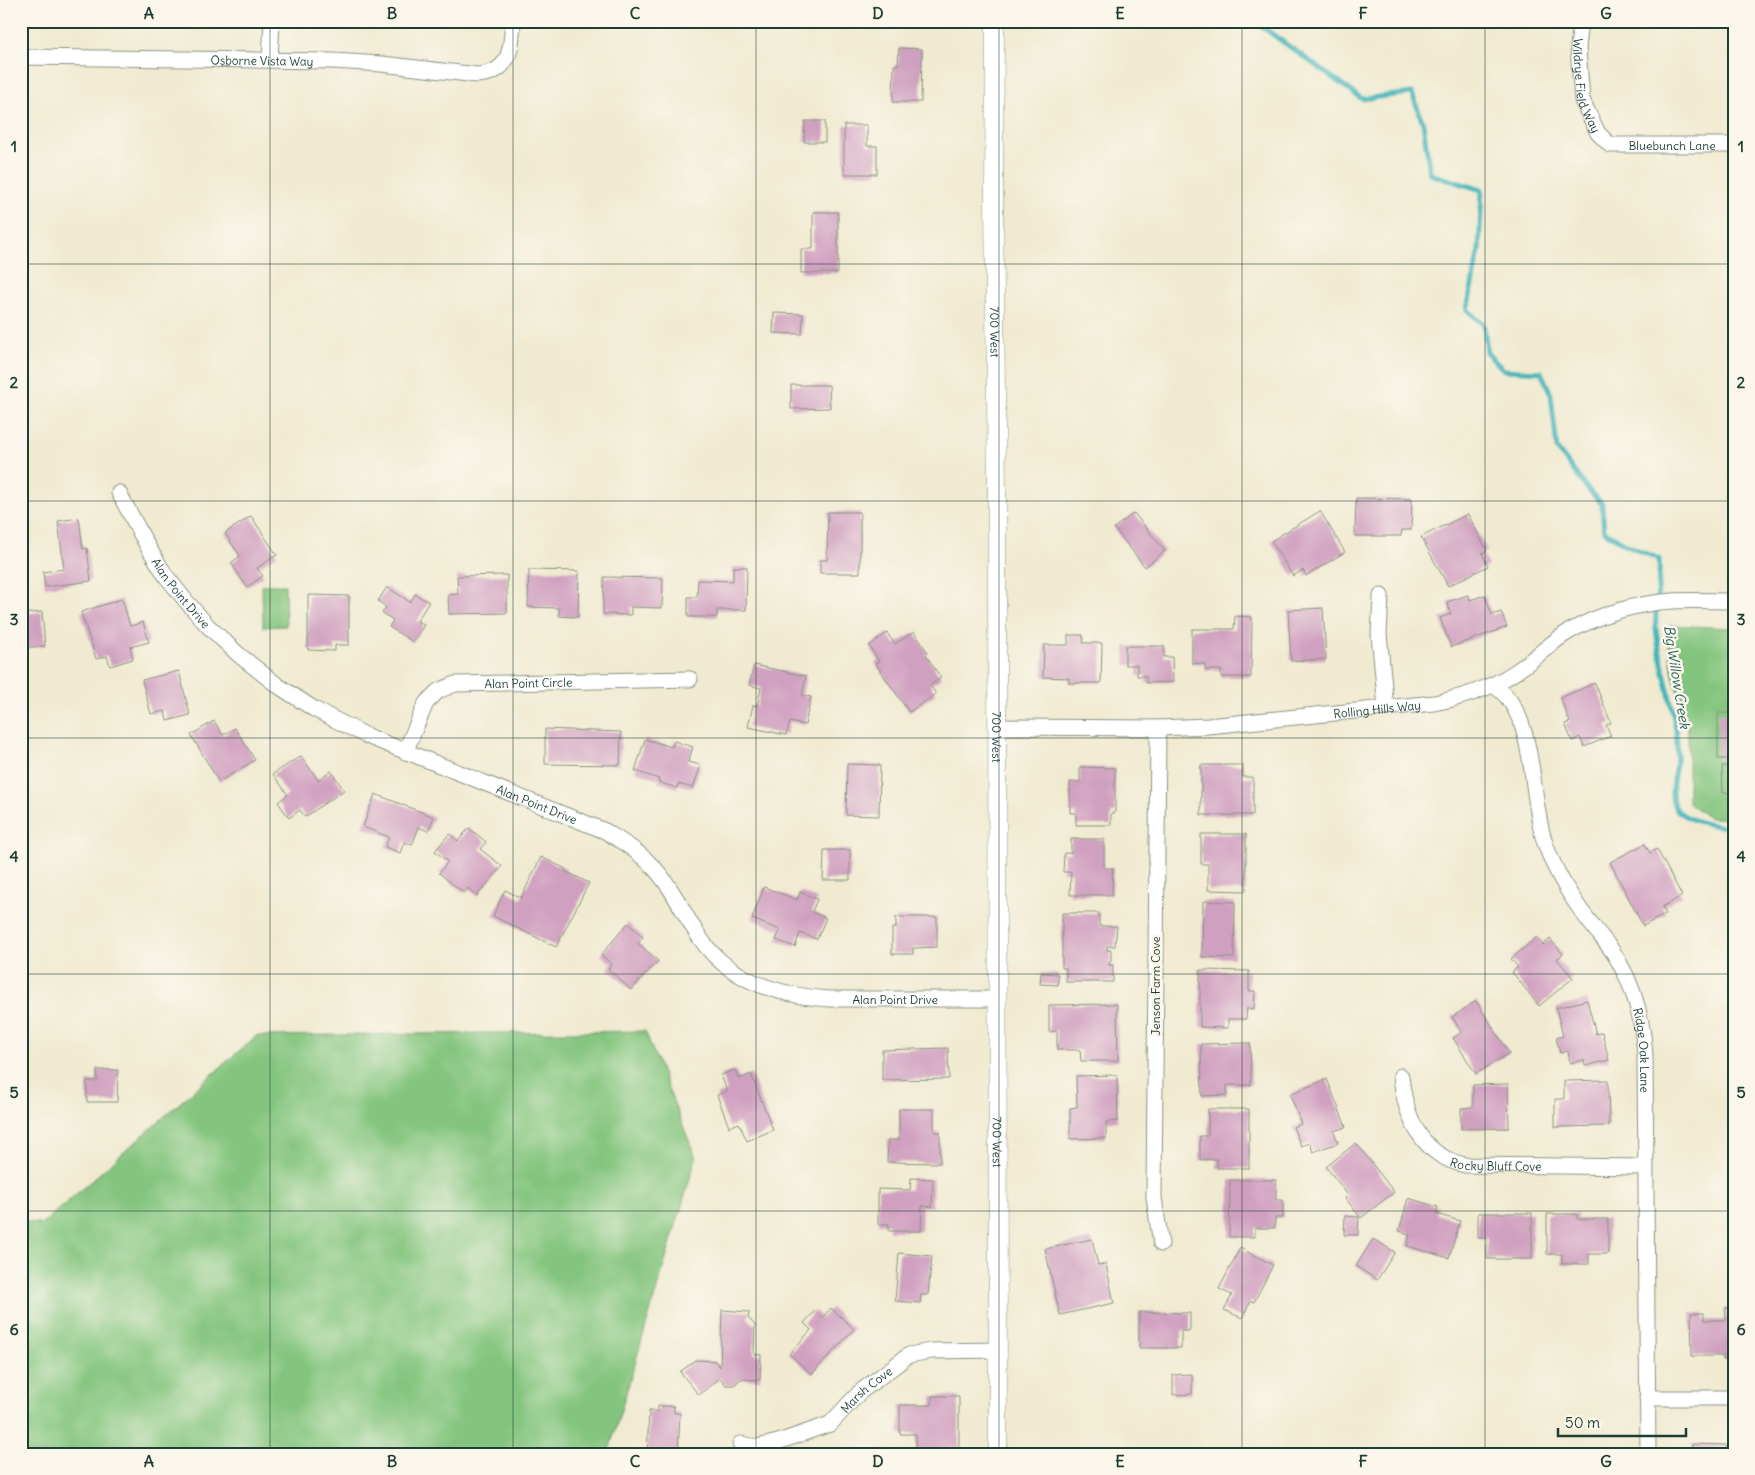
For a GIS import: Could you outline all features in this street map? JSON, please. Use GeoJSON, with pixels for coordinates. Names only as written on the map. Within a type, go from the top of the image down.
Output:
{"type":"FeatureCollection","features":[{"type":"Feature","properties":{"kind":"street"},"geometry":{"type":"LineString","coordinates":[[270,59],[272,21]]}},
{"type":"Feature","properties":{"kind":"street","name":"Osborne Vista Way"},"geometry":{"type":"LineString","coordinates":[[21,57],[333,61],[382,64],[476,75],[493,72],[500,68],[511,49],[513,21]]}},
{"type":"Feature","properties":{"kind":"street","name":"700 West"},"geometry":{"type":"LineString","coordinates":[[995,21],[998,1454]]}},
{"type":"Feature","properties":{"kind":"street","name":"Wildrye Field Way"},"geometry":{"type":"LineString","coordinates":[[1581,21],[1578,48],[1582,100],[1598,133],[1610,145]]}},
{"type":"Feature","properties":{"kind":"street","name":"Bluebunch Lane"},"geometry":{"type":"LineString","coordinates":[[1610,145],[1734,145]]}},
{"type":"Feature","properties":{"kind":"street","name":"Alan Point Drive"},"geometry":{"type":"LineString","coordinates":[[119,493],[166,576],[208,626],[264,676],[314,709],[346,726],[405,752],[605,830],[652,865],[670,888],[700,940],[722,962],[748,980],[776,992],[803,998],[997,999]]}},
{"type":"Feature","properties":{"kind":"street"},"geometry":{"type":"LineString","coordinates":[[1381,596],[1379,634],[1386,708]]}},
{"type":"Feature","properties":{"kind":"street","name":"Rolling Hills Way"},"geometry":{"type":"LineString","coordinates":[[997,727],[1158,728],[1259,721],[1451,700],[1493,685],[1524,666],[1561,636],[1617,612],[1672,601],[1734,602]]}},
{"type":"Feature","properties":{"kind":"street","name":"Alan Point Circle"},"geometry":{"type":"LineString","coordinates":[[405,752],[426,703],[438,691],[455,684],[690,680]]}},
{"type":"Feature","properties":{"kind":"street","name":"Ridge Oak Lane"},"geometry":{"type":"LineString","coordinates":[[1493,685],[1503,691],[1507,697],[1519,718],[1525,735],[1539,825],[1553,862],[1576,903],[1619,962],[1634,994],[1644,1035],[1648,1454]]}},
{"type":"Feature","properties":{"kind":"street","name":"Jenson Farm Cove"},"geometry":{"type":"LineString","coordinates":[[1158,728],[1154,1198],[1161,1244]]}},
{"type":"Feature","properties":{"kind":"street","name":"Rocky Bluff Cove"},"geometry":{"type":"LineString","coordinates":[[1401,1076],[1407,1107],[1422,1138],[1430,1148],[1448,1160],[1465,1164],[1646,1167]]}},
{"type":"Feature","properties":{"kind":"street","name":"Marsh Cove"},"geometry":{"type":"LineString","coordinates":[[740,1444],[757,1446],[778,1442],[830,1424],[860,1392],[909,1355],[931,1352],[998,1350]]}},
{"type":"Feature","properties":{"kind":"street"},"geometry":{"type":"LineString","coordinates":[[1647,1398],[1734,1398]]}},
{"type":"Feature","properties":{"kind":"green space"},"geometry":{"type":"Polygon","coordinates":[[[262,585],[285,585],[286,626],[263,627],[262,585]]]}},
{"type":"Feature","properties":{"kind":"green space"},"geometry":{"type":"Polygon","coordinates":[[[1670,625],[1734,628],[1734,819],[1710,818],[1688,803],[1688,728],[1673,675],[1669,649],[1670,625]]]}},
{"type":"Feature","properties":{"kind":"green space"},"geometry":{"type":"Polygon","coordinates":[[[645,1031],[696,1158],[608,1454],[21,1454],[21,1221],[42,1224],[256,1036],[645,1031]]]}},
{"type":"Feature","properties":{"kind":"building"},"geometry":{"type":"Polygon","coordinates":[[[899,48],[922,49],[921,102],[893,102],[894,65],[898,65],[899,48]]]}},
{"type":"Feature","properties":{"kind":"building"},"geometry":{"type":"Polygon","coordinates":[[[805,121],[825,121],[825,142],[804,142],[805,121]]]}},
{"type":"Feature","properties":{"kind":"building"},"geometry":{"type":"Polygon","coordinates":[[[844,125],[867,125],[867,146],[877,146],[877,174],[844,174],[844,125]]]}},
{"type":"Feature","properties":{"kind":"building"},"geometry":{"type":"Polygon","coordinates":[[[813,212],[838,212],[838,273],[801,273],[801,249],[813,249],[813,212]]]}},
{"type":"Feature","properties":{"kind":"building"},"geometry":{"type":"Polygon","coordinates":[[[774,313],[803,314],[802,334],[773,333],[774,313]]]}},
{"type":"Feature","properties":{"kind":"building"},"geometry":{"type":"Polygon","coordinates":[[[791,385],[829,385],[830,408],[791,409],[791,385]]]}},
{"type":"Feature","properties":{"kind":"building"},"geometry":{"type":"Polygon","coordinates":[[[1356,498],[1412,499],[1411,530],[1402,530],[1401,536],[1355,536],[1356,498]]]}},
{"type":"Feature","properties":{"kind":"building"},"geometry":{"type":"Polygon","coordinates":[[[1320,511],[1345,552],[1306,576],[1303,570],[1293,576],[1271,541],[1320,511]]]}},
{"type":"Feature","properties":{"kind":"building"},"geometry":{"type":"Polygon","coordinates":[[[828,512],[860,512],[860,573],[820,573],[820,560],[827,560],[828,512]]]}},
{"type":"Feature","properties":{"kind":"building"},"geometry":{"type":"Polygon","coordinates":[[[1134,513],[1165,551],[1145,567],[1114,528],[1134,513]]]}},
{"type":"Feature","properties":{"kind":"building"},"geometry":{"type":"Polygon","coordinates":[[[1468,514],[1487,551],[1482,553],[1488,566],[1448,586],[1421,537],[1468,514]]]}},
{"type":"Feature","properties":{"kind":"building"},"geometry":{"type":"Polygon","coordinates":[[[251,516],[277,555],[257,568],[263,576],[247,587],[231,563],[240,556],[225,533],[251,516]]]}},
{"type":"Feature","properties":{"kind":"building"},"geometry":{"type":"Polygon","coordinates":[[[79,518],[83,549],[87,548],[91,581],[45,587],[43,572],[64,569],[58,521],[79,518]]]}},
{"type":"Feature","properties":{"kind":"building"},"geometry":{"type":"Polygon","coordinates":[[[733,567],[747,567],[746,610],[717,610],[717,617],[688,617],[688,597],[697,597],[698,580],[733,581],[733,567]]]}},
{"type":"Feature","properties":{"kind":"building"},"geometry":{"type":"Polygon","coordinates":[[[529,570],[579,571],[578,617],[559,616],[559,608],[528,607],[529,570]]]}},
{"type":"Feature","properties":{"kind":"building"},"geometry":{"type":"Polygon","coordinates":[[[507,575],[507,613],[449,614],[448,595],[458,594],[457,576],[507,575]]]}},
{"type":"Feature","properties":{"kind":"building"},"geometry":{"type":"Polygon","coordinates":[[[604,577],[663,578],[662,608],[631,607],[631,615],[603,614],[604,577]]]}},
{"type":"Feature","properties":{"kind":"building"},"geometry":{"type":"Polygon","coordinates":[[[387,587],[410,602],[415,594],[429,602],[417,621],[424,625],[413,642],[389,627],[393,620],[382,613],[386,607],[378,601],[387,587]]]}},
{"type":"Feature","properties":{"kind":"building"},"geometry":{"type":"Polygon","coordinates":[[[308,595],[349,596],[349,645],[335,645],[335,651],[308,650],[308,595]]]}},
{"type":"Feature","properties":{"kind":"building"},"geometry":{"type":"Polygon","coordinates":[[[1468,595],[1470,600],[1485,595],[1492,615],[1501,612],[1507,627],[1451,647],[1440,618],[1451,614],[1447,602],[1468,595]]]}},
{"type":"Feature","properties":{"kind":"building"},"geometry":{"type":"Polygon","coordinates":[[[122,599],[130,626],[143,622],[149,642],[130,647],[133,659],[110,666],[107,656],[96,659],[81,612],[122,599]]]}},
{"type":"Feature","properties":{"kind":"building"},"geometry":{"type":"Polygon","coordinates":[[[1323,608],[1326,659],[1291,661],[1288,610],[1323,608]]]}},
{"type":"Feature","properties":{"kind":"building"},"geometry":{"type":"Polygon","coordinates":[[[42,612],[45,646],[21,648],[21,614],[42,612]]]}},
{"type":"Feature","properties":{"kind":"building"},"geometry":{"type":"Polygon","coordinates":[[[1235,616],[1252,617],[1251,677],[1221,677],[1221,670],[1205,670],[1205,664],[1192,663],[1192,629],[1234,629],[1235,616]]]}},
{"type":"Feature","properties":{"kind":"building"},"geometry":{"type":"Polygon","coordinates":[[[914,632],[941,678],[930,685],[936,694],[909,712],[875,663],[879,661],[869,646],[887,633],[895,644],[914,632]]]}},
{"type":"Feature","properties":{"kind":"building"},"geometry":{"type":"Polygon","coordinates":[[[1068,635],[1083,635],[1083,643],[1102,643],[1101,683],[1069,683],[1069,678],[1043,677],[1044,645],[1068,645],[1068,635]]]}},
{"type":"Feature","properties":{"kind":"building"},"geometry":{"type":"Polygon","coordinates":[[[1125,646],[1164,646],[1164,657],[1172,657],[1173,682],[1146,683],[1146,676],[1137,676],[1137,665],[1125,665],[1125,646]]]}},
{"type":"Feature","properties":{"kind":"building"},"geometry":{"type":"Polygon","coordinates":[[[754,665],[806,676],[802,695],[811,697],[805,725],[790,722],[786,735],[748,727],[753,705],[757,706],[761,688],[749,685],[754,665]]]}},
{"type":"Feature","properties":{"kind":"building"},"geometry":{"type":"Polygon","coordinates":[[[179,671],[190,715],[167,721],[165,711],[151,714],[142,680],[179,671]]]}},
{"type":"Feature","properties":{"kind":"building"},"geometry":{"type":"Polygon","coordinates":[[[1595,683],[1611,723],[1606,725],[1611,736],[1584,747],[1580,737],[1572,741],[1565,724],[1570,722],[1560,698],[1595,683]]]}},
{"type":"Feature","properties":{"kind":"building"},"geometry":{"type":"Polygon","coordinates":[[[1718,713],[1734,713],[1734,759],[1718,759],[1718,713]]]}},
{"type":"Feature","properties":{"kind":"building"},"geometry":{"type":"Polygon","coordinates":[[[214,721],[223,735],[235,728],[255,760],[219,782],[191,735],[214,721]]]}},
{"type":"Feature","properties":{"kind":"building"},"geometry":{"type":"Polygon","coordinates":[[[545,729],[621,732],[620,765],[545,764],[545,729]]]}},
{"type":"Feature","properties":{"kind":"building"},"geometry":{"type":"Polygon","coordinates":[[[645,739],[672,747],[674,741],[693,747],[688,762],[701,765],[693,788],[678,784],[677,788],[658,782],[659,779],[635,771],[645,739]]]}},
{"type":"Feature","properties":{"kind":"building"},"geometry":{"type":"Polygon","coordinates":[[[301,756],[318,780],[331,771],[344,790],[305,817],[300,810],[289,818],[278,802],[288,795],[273,774],[301,756]]]}},
{"type":"Feature","properties":{"kind":"building"},"geometry":{"type":"Polygon","coordinates":[[[847,764],[880,765],[879,816],[846,815],[847,764]]]}},
{"type":"Feature","properties":{"kind":"building"},"geometry":{"type":"Polygon","coordinates":[[[1201,765],[1243,765],[1243,777],[1253,777],[1253,815],[1201,815],[1201,765]]]}},
{"type":"Feature","properties":{"kind":"building"},"geometry":{"type":"Polygon","coordinates":[[[1722,766],[1734,766],[1734,792],[1723,793],[1722,766]]]}},
{"type":"Feature","properties":{"kind":"building"},"geometry":{"type":"Polygon","coordinates":[[[1080,767],[1115,768],[1115,813],[1111,813],[1111,825],[1076,825],[1076,813],[1070,813],[1070,782],[1080,782],[1080,767]]]}},
{"type":"Feature","properties":{"kind":"building"},"geometry":{"type":"Polygon","coordinates":[[[375,794],[434,817],[428,831],[419,827],[412,845],[404,842],[400,853],[385,847],[389,837],[363,827],[375,794]]]}},
{"type":"Feature","properties":{"kind":"building"},"geometry":{"type":"Polygon","coordinates":[[[469,828],[486,842],[480,849],[502,866],[477,896],[468,888],[464,893],[439,873],[448,862],[435,851],[449,834],[458,841],[469,828]]]}},
{"type":"Feature","properties":{"kind":"building"},"geometry":{"type":"Polygon","coordinates":[[[1201,834],[1246,834],[1246,891],[1208,890],[1208,864],[1201,864],[1201,834]]]}},
{"type":"Feature","properties":{"kind":"building"},"geometry":{"type":"Polygon","coordinates":[[[1071,839],[1104,839],[1104,868],[1113,868],[1112,895],[1070,895],[1071,872],[1063,872],[1064,853],[1071,853],[1071,839]]]}},
{"type":"Feature","properties":{"kind":"building"},"geometry":{"type":"Polygon","coordinates":[[[1645,844],[1650,853],[1657,849],[1682,896],[1662,907],[1666,914],[1643,926],[1610,862],[1645,844]]]}},
{"type":"Feature","properties":{"kind":"building"},"geometry":{"type":"Polygon","coordinates":[[[824,850],[850,850],[850,880],[823,880],[824,850]]]}},
{"type":"Feature","properties":{"kind":"building"},"geometry":{"type":"Polygon","coordinates":[[[541,857],[589,883],[556,947],[493,916],[505,890],[521,898],[541,857]]]}},
{"type":"Feature","properties":{"kind":"building"},"geometry":{"type":"Polygon","coordinates":[[[764,887],[797,900],[800,892],[817,899],[812,912],[826,918],[817,939],[800,933],[795,947],[776,940],[780,930],[752,919],[764,887]]]}},
{"type":"Feature","properties":{"kind":"building"},"geometry":{"type":"Polygon","coordinates":[[[1203,901],[1235,902],[1234,958],[1202,957],[1203,901]]]}},
{"type":"Feature","properties":{"kind":"building"},"geometry":{"type":"Polygon","coordinates":[[[1062,913],[1099,913],[1099,926],[1117,926],[1115,946],[1107,946],[1107,950],[1111,950],[1109,965],[1113,965],[1113,982],[1066,982],[1066,968],[1062,968],[1062,913]]]}},
{"type":"Feature","properties":{"kind":"building"},"geometry":{"type":"Polygon","coordinates":[[[896,917],[937,917],[937,947],[913,948],[913,954],[892,954],[892,928],[896,928],[896,917]]]}},
{"type":"Feature","properties":{"kind":"building"},"geometry":{"type":"Polygon","coordinates":[[[628,923],[643,937],[638,943],[658,961],[631,990],[608,969],[612,964],[601,955],[628,923]]]}},
{"type":"Feature","properties":{"kind":"building"},"geometry":{"type":"Polygon","coordinates":[[[1537,937],[1543,945],[1550,939],[1563,954],[1557,959],[1573,978],[1539,1006],[1512,972],[1518,967],[1511,959],[1537,937]]]}},
{"type":"Feature","properties":{"kind":"building"},"geometry":{"type":"Polygon","coordinates":[[[1200,970],[1249,971],[1249,991],[1255,991],[1254,1009],[1247,1008],[1246,1019],[1228,1019],[1228,1028],[1200,1027],[1200,970]]]}},
{"type":"Feature","properties":{"kind":"building"},"geometry":{"type":"Polygon","coordinates":[[[1041,973],[1058,974],[1058,985],[1040,984],[1041,973]]]}},
{"type":"Feature","properties":{"kind":"building"},"geometry":{"type":"Polygon","coordinates":[[[1587,1000],[1596,1034],[1602,1032],[1609,1060],[1585,1066],[1584,1060],[1570,1063],[1568,1051],[1560,1053],[1556,1038],[1563,1036],[1556,1008],[1587,1000]]]}},
{"type":"Feature","properties":{"kind":"building"},"geometry":{"type":"Polygon","coordinates":[[[1476,1001],[1509,1053],[1476,1074],[1453,1038],[1462,1032],[1452,1017],[1476,1001]]]}},
{"type":"Feature","properties":{"kind":"building"},"geometry":{"type":"Polygon","coordinates":[[[1117,1004],[1118,1061],[1081,1061],[1080,1050],[1057,1050],[1057,1031],[1049,1032],[1049,1005],[1117,1004]]]}},
{"type":"Feature","properties":{"kind":"building"},"geometry":{"type":"Polygon","coordinates":[[[1250,1043],[1251,1085],[1227,1085],[1227,1095],[1202,1096],[1201,1044],[1250,1043]]]}},
{"type":"Feature","properties":{"kind":"building"},"geometry":{"type":"Polygon","coordinates":[[[948,1048],[949,1079],[882,1080],[882,1050],[948,1048]]]}},
{"type":"Feature","properties":{"kind":"building"},"geometry":{"type":"Polygon","coordinates":[[[97,1070],[118,1070],[117,1102],[87,1102],[87,1081],[97,1081],[97,1070]]]}},
{"type":"Feature","properties":{"kind":"building"},"geometry":{"type":"Polygon","coordinates":[[[735,1070],[739,1079],[751,1074],[773,1130],[747,1141],[739,1123],[729,1127],[717,1095],[727,1091],[721,1075],[735,1070]]]}},
{"type":"Feature","properties":{"kind":"building"},"geometry":{"type":"Polygon","coordinates":[[[1117,1075],[1118,1121],[1106,1122],[1106,1138],[1070,1139],[1070,1108],[1077,1107],[1076,1076],[1117,1075]]]}},
{"type":"Feature","properties":{"kind":"building"},"geometry":{"type":"Polygon","coordinates":[[[1327,1079],[1346,1127],[1334,1131],[1338,1143],[1313,1152],[1310,1143],[1301,1146],[1293,1127],[1301,1124],[1290,1094],[1327,1079]]]}},
{"type":"Feature","properties":{"kind":"building"},"geometry":{"type":"Polygon","coordinates":[[[1608,1080],[1609,1126],[1555,1127],[1555,1099],[1564,1099],[1564,1081],[1608,1080]]]}},
{"type":"Feature","properties":{"kind":"building"},"geometry":{"type":"Polygon","coordinates":[[[1508,1084],[1509,1128],[1461,1129],[1461,1108],[1473,1107],[1473,1085],[1508,1084]]]}},
{"type":"Feature","properties":{"kind":"building"},"geometry":{"type":"Polygon","coordinates":[[[899,1109],[934,1109],[934,1132],[940,1132],[940,1163],[887,1162],[888,1140],[899,1140],[899,1109]]]}},
{"type":"Feature","properties":{"kind":"building"},"geometry":{"type":"Polygon","coordinates":[[[1208,1109],[1249,1109],[1249,1168],[1217,1168],[1217,1159],[1200,1160],[1200,1136],[1208,1136],[1208,1109]]]}},
{"type":"Feature","properties":{"kind":"building"},"geometry":{"type":"Polygon","coordinates":[[[1356,1143],[1394,1192],[1361,1218],[1345,1198],[1348,1195],[1326,1167],[1356,1143]]]}},
{"type":"Feature","properties":{"kind":"building"},"geometry":{"type":"Polygon","coordinates":[[[911,1178],[933,1179],[932,1207],[922,1206],[921,1231],[889,1231],[889,1224],[878,1224],[878,1189],[910,1190],[911,1178]]]}},
{"type":"Feature","properties":{"kind":"building"},"geometry":{"type":"Polygon","coordinates":[[[1230,1180],[1276,1180],[1276,1200],[1283,1200],[1283,1218],[1275,1218],[1275,1228],[1255,1228],[1255,1237],[1229,1237],[1230,1180]]]}},
{"type":"Feature","properties":{"kind":"building"},"geometry":{"type":"Polygon","coordinates":[[[1408,1198],[1438,1207],[1436,1214],[1460,1221],[1449,1258],[1407,1246],[1410,1234],[1399,1231],[1408,1198]]]}},
{"type":"Feature","properties":{"kind":"building"},"geometry":{"type":"Polygon","coordinates":[[[1478,1213],[1532,1213],[1532,1259],[1487,1259],[1487,1238],[1478,1238],[1478,1213]]]}},
{"type":"Feature","properties":{"kind":"building"},"geometry":{"type":"Polygon","coordinates":[[[1547,1214],[1577,1214],[1577,1219],[1608,1219],[1608,1254],[1589,1254],[1589,1264],[1562,1264],[1562,1254],[1547,1254],[1547,1214]]]}},
{"type":"Feature","properties":{"kind":"building"},"geometry":{"type":"Polygon","coordinates":[[[1345,1216],[1359,1217],[1358,1235],[1344,1235],[1345,1216]]]}},
{"type":"Feature","properties":{"kind":"building"},"geometry":{"type":"Polygon","coordinates":[[[1092,1239],[1098,1265],[1106,1264],[1114,1303],[1060,1315],[1045,1249],[1092,1239]]]}},
{"type":"Feature","properties":{"kind":"building"},"geometry":{"type":"Polygon","coordinates":[[[1373,1239],[1395,1252],[1377,1280],[1356,1266],[1373,1239]]]}},
{"type":"Feature","properties":{"kind":"building"},"geometry":{"type":"Polygon","coordinates":[[[1240,1248],[1273,1265],[1254,1302],[1251,1301],[1242,1318],[1224,1310],[1232,1295],[1219,1289],[1240,1248]]]}},
{"type":"Feature","properties":{"kind":"building"},"geometry":{"type":"Polygon","coordinates":[[[899,1253],[932,1256],[928,1295],[921,1295],[920,1303],[895,1301],[899,1253]]]}},
{"type":"Feature","properties":{"kind":"building"},"geometry":{"type":"Polygon","coordinates":[[[831,1308],[854,1329],[812,1374],[789,1354],[811,1330],[804,1323],[815,1311],[822,1318],[831,1308]]]}},
{"type":"Feature","properties":{"kind":"building"},"geometry":{"type":"Polygon","coordinates":[[[1725,1308],[1734,1308],[1734,1360],[1723,1360],[1723,1356],[1692,1356],[1691,1313],[1704,1313],[1704,1320],[1726,1320],[1725,1308]]]}},
{"type":"Feature","properties":{"kind":"building"},"geometry":{"type":"Polygon","coordinates":[[[722,1310],[749,1312],[748,1318],[755,1325],[754,1354],[761,1355],[760,1380],[741,1379],[734,1385],[726,1385],[720,1378],[699,1395],[680,1372],[695,1360],[715,1361],[720,1367],[722,1310]]]}},
{"type":"Feature","properties":{"kind":"building"},"geometry":{"type":"Polygon","coordinates":[[[1139,1312],[1190,1313],[1190,1331],[1181,1331],[1181,1348],[1139,1348],[1139,1312]]]}},
{"type":"Feature","properties":{"kind":"building"},"geometry":{"type":"Polygon","coordinates":[[[1192,1374],[1192,1394],[1173,1395],[1173,1375],[1192,1374]]]}},
{"type":"Feature","properties":{"kind":"building"},"geometry":{"type":"Polygon","coordinates":[[[932,1396],[959,1396],[959,1447],[951,1447],[951,1454],[938,1454],[938,1450],[916,1450],[916,1434],[900,1434],[900,1405],[932,1405],[932,1396]]]}},
{"type":"Feature","properties":{"kind":"building"},"geometry":{"type":"Polygon","coordinates":[[[658,1406],[674,1406],[674,1413],[680,1413],[678,1454],[647,1454],[649,1411],[658,1411],[658,1406]]]}},
{"type":"Feature","properties":{"kind":"building"},"geometry":{"type":"Polygon","coordinates":[[[1692,1444],[1726,1445],[1726,1454],[1692,1454],[1692,1444]]]}},
{"type":"Feature","properties":{"kind":"waterway","name":"Big Willow Creek"},"geometry":{"type":"LineString","coordinates":[[1254,21],[1362,99],[1412,93],[1423,123],[1430,174],[1482,190],[1479,250],[1467,310],[1484,325],[1487,353],[1504,370],[1541,372],[1551,394],[1557,449],[1586,487],[1602,504],[1604,531],[1627,545],[1659,559],[1656,628],[1677,741],[1677,757],[1672,786],[1673,800],[1679,812],[1690,819],[1734,828]]}}]}
